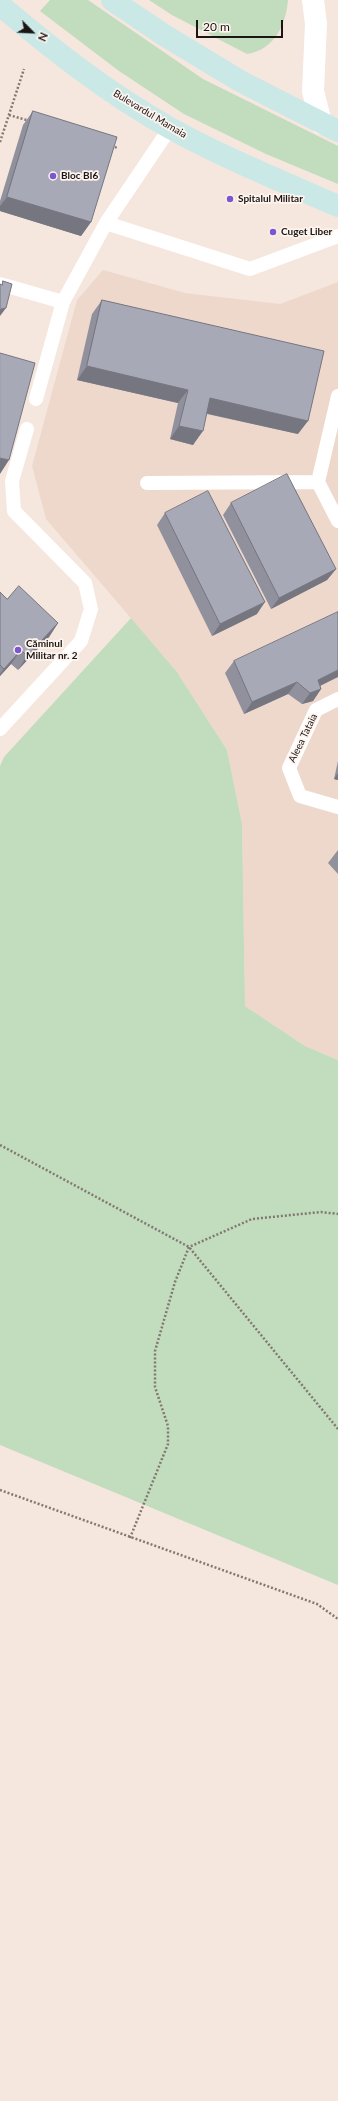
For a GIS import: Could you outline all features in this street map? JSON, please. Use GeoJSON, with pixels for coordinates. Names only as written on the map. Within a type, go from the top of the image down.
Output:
{"type":"FeatureCollection","features":[{"type":"Feature","properties":{"kind":"main road"},"geometry":{"type":"LineString","coordinates":[[112,0],[164,35],[240,81],[329,127]]}},
{"type":"Feature","properties":{"kind":"main road","name":"Bulevardul Mamaia"},"geometry":{"type":"LineString","coordinates":[[0,5],[43,42],[130,104],[170,128],[338,206]]}},
{"type":"Feature","properties":{"kind":"street"},"geometry":{"type":"LineString","coordinates":[[313,0],[316,24],[313,92],[329,127]]}},
{"type":"Feature","properties":{"kind":"lane"},"geometry":{"type":"LineString","coordinates":[[36,398],[63,302],[106,223],[170,128]]}},
{"type":"Feature","properties":{"kind":"lane"},"geometry":{"type":"LineString","coordinates":[[106,223],[250,268],[338,236]]}},
{"type":"Feature","properties":{"kind":"lane"},"geometry":{"type":"LineString","coordinates":[[0,284],[63,302]]}},
{"type":"Feature","properties":{"kind":"lane"},"geometry":{"type":"LineString","coordinates":[[338,396],[318,482],[338,521]]}},
{"type":"Feature","properties":{"kind":"lane"},"geometry":{"type":"LineString","coordinates":[[0,729],[81,641],[91,609],[85,583],[14,511],[12,481],[27,428]]}},
{"type":"Feature","properties":{"kind":"lane"},"geometry":{"type":"LineString","coordinates":[[147,483],[318,482]]}},
{"type":"Feature","properties":{"kind":"lane","name":"Aleea Tataia"},"geometry":{"type":"LineString","coordinates":[[338,699],[316,710],[289,768],[300,796],[338,808]]}},
{"type":"Feature","properties":{"kind":"path"},"geometry":{"type":"LineString","coordinates":[[0,142],[24,69]]}},
{"type":"Feature","properties":{"kind":"path"},"geometry":{"type":"LineString","coordinates":[[9,115],[31,121]]}},
{"type":"Feature","properties":{"kind":"path"},"geometry":{"type":"LineString","coordinates":[[104,143],[118,148]]}},
{"type":"Feature","properties":{"kind":"path"},"geometry":{"type":"LineString","coordinates":[[0,1145],[189,1247],[338,1429]]}},
{"type":"Feature","properties":{"kind":"path"},"geometry":{"type":"LineString","coordinates":[[130,1538],[168,1444],[168,1426],[155,1387],[155,1351],[175,1282],[189,1247],[252,1220],[321,1212],[338,1214]]}},
{"type":"Feature","properties":{"kind":"path"},"geometry":{"type":"LineString","coordinates":[[0,1490],[317,1604],[338,1619]]}},
{"type":"Feature","properties":{"kind":"shaded area"},"geometry":{"type":"Polygon","coordinates":[[[103,270],[185,293],[280,304],[338,282],[338,1060],[305,1046],[245,1006],[242,824],[227,750],[177,672],[46,519],[32,466],[77,300],[103,270]]]}},
{"type":"Feature","properties":{"kind":"green space"},"geometry":{"type":"Polygon","coordinates":[[[50,0],[88,0],[203,79],[338,146],[338,184],[266,154],[184,114],[119,71],[40,11],[50,0]]]}},
{"type":"Feature","properties":{"kind":"green space"},"geometry":{"type":"Polygon","coordinates":[[[149,0],[288,0],[285,18],[277,35],[265,47],[256,52],[247,54],[172,15],[149,0]]]}},
{"type":"Feature","properties":{"kind":"green space"},"geometry":{"type":"Polygon","coordinates":[[[131,618],[177,672],[227,750],[242,824],[245,1006],[305,1046],[338,1060],[338,1585],[0,1445],[0,766],[4,757],[131,618]]]}},
{"type":"Feature","properties":{"kind":"building","name":"Bloc BI6"},"geometry":{"type":"Polygon","coordinates":[[[33,111],[117,137],[91,222],[7,197],[33,111]]]}},
{"type":"Feature","properties":{"kind":"building"},"geometry":{"type":"Polygon","coordinates":[[[3,281],[12,284],[6,308],[1,309],[0,314],[0,284],[2,285],[3,281]]]}},
{"type":"Feature","properties":{"kind":"building"},"geometry":{"type":"Polygon","coordinates":[[[102,300],[324,351],[308,421],[210,398],[203,431],[179,426],[188,390],[87,366],[102,300]]]}},
{"type":"Feature","properties":{"kind":"building"},"geometry":{"type":"Polygon","coordinates":[[[0,353],[35,363],[9,460],[0,458],[0,353]]]}},
{"type":"Feature","properties":{"kind":"building"},"geometry":{"type":"Polygon","coordinates":[[[287,474],[336,569],[279,598],[231,503],[287,474]]]}},
{"type":"Feature","properties":{"kind":"building"},"geometry":{"type":"Polygon","coordinates":[[[208,491],[265,602],[220,624],[165,513],[208,491]]]}},
{"type":"Feature","properties":{"kind":"building","name":"Căminul Militar nr. 2"},"geometry":{"type":"Polygon","coordinates":[[[19,586],[58,623],[27,656],[21,650],[4,669],[0,665],[0,592],[7,599],[19,586]]]}},
{"type":"Feature","properties":{"kind":"building"},"geometry":{"type":"Polygon","coordinates":[[[338,612],[338,670],[318,680],[321,689],[310,693],[297,682],[252,702],[234,661],[338,612]]]}},
{"type":"Feature","properties":{"kind":"place","name":"Bloc BI6"},"geometry":{"type":"Point","coordinates":[53,176]}},
{"type":"Feature","properties":{"kind":"place","name":"Spitalul Militar"},"geometry":{"type":"Point","coordinates":[230,199]}},
{"type":"Feature","properties":{"kind":"place","name":"Cuget Liber"},"geometry":{"type":"Point","coordinates":[273,232]}},
{"type":"Feature","properties":{"kind":"place","name":"Căminul Militar nr. 2"},"geometry":{"type":"Point","coordinates":[18,650]}}]}
